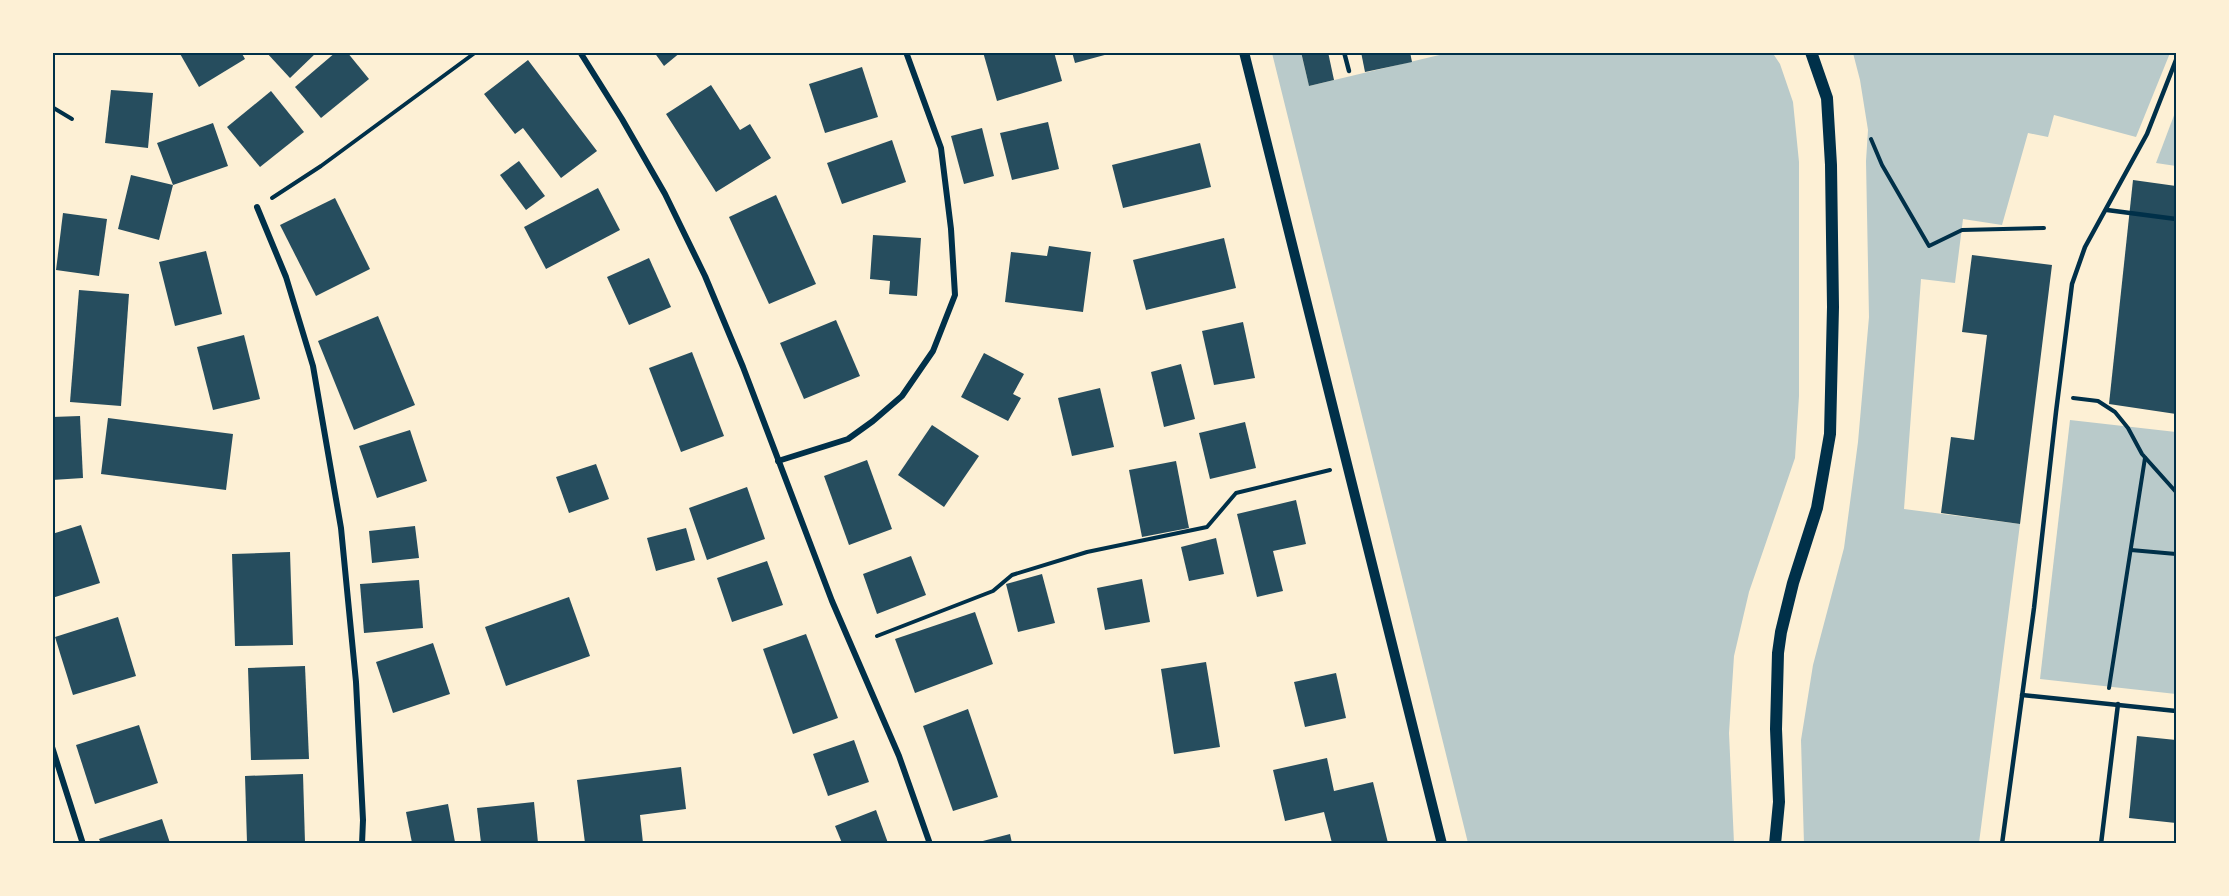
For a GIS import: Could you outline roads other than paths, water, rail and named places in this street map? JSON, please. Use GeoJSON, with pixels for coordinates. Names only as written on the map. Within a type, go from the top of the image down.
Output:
{"type":"FeatureCollection","features":[{"type":"Feature","properties":{"kind":"main road"},"geometry":{"type":"LineString","coordinates":[[1775,843],[1779,802],[1776,729],[1778,653],[1793,584],[1818,508],[1830,434],[1833,307],[1831,165],[1827,98],[1811,52]]}},
{"type":"Feature","properties":{"kind":"street"},"geometry":{"type":"LineString","coordinates":[[580,52],[665,194],[705,276],[739,357],[832,601],[899,756],[930,843]]}},
{"type":"Feature","properties":{"kind":"street"},"geometry":{"type":"LineString","coordinates":[[778,461],[848,439],[902,396],[933,351],[955,294],[951,229],[941,148],[906,52]]}},
{"type":"Feature","properties":{"kind":"street"},"geometry":{"type":"LineString","coordinates":[[1244,52],[1442,843]]}},
{"type":"Feature","properties":{"kind":"street"},"geometry":{"type":"LineString","coordinates":[[257,207],[286,278],[313,366],[341,528],[356,682],[363,820],[362,843]]}},
{"type":"Feature","properties":{"kind":"street"},"geometry":{"type":"LineString","coordinates":[[52,747],[83,843]]}},
{"type":"Feature","properties":{"kind":"lane"},"geometry":{"type":"LineString","coordinates":[[1344,52],[1349,71]]}},
{"type":"Feature","properties":{"kind":"lane"},"geometry":{"type":"LineString","coordinates":[[2001,843],[2022,695],[2072,284],[2085,247],[2147,134],[2176,60]]}},
{"type":"Feature","properties":{"kind":"lane"},"geometry":{"type":"LineString","coordinates":[[2107,210],[2176,219]]}},
{"type":"Feature","properties":{"kind":"lane"},"geometry":{"type":"LineString","coordinates":[[2022,695],[2176,711]]}},
{"type":"Feature","properties":{"kind":"lane"},"geometry":{"type":"LineString","coordinates":[[2101,843],[2118,704]]}}]}
